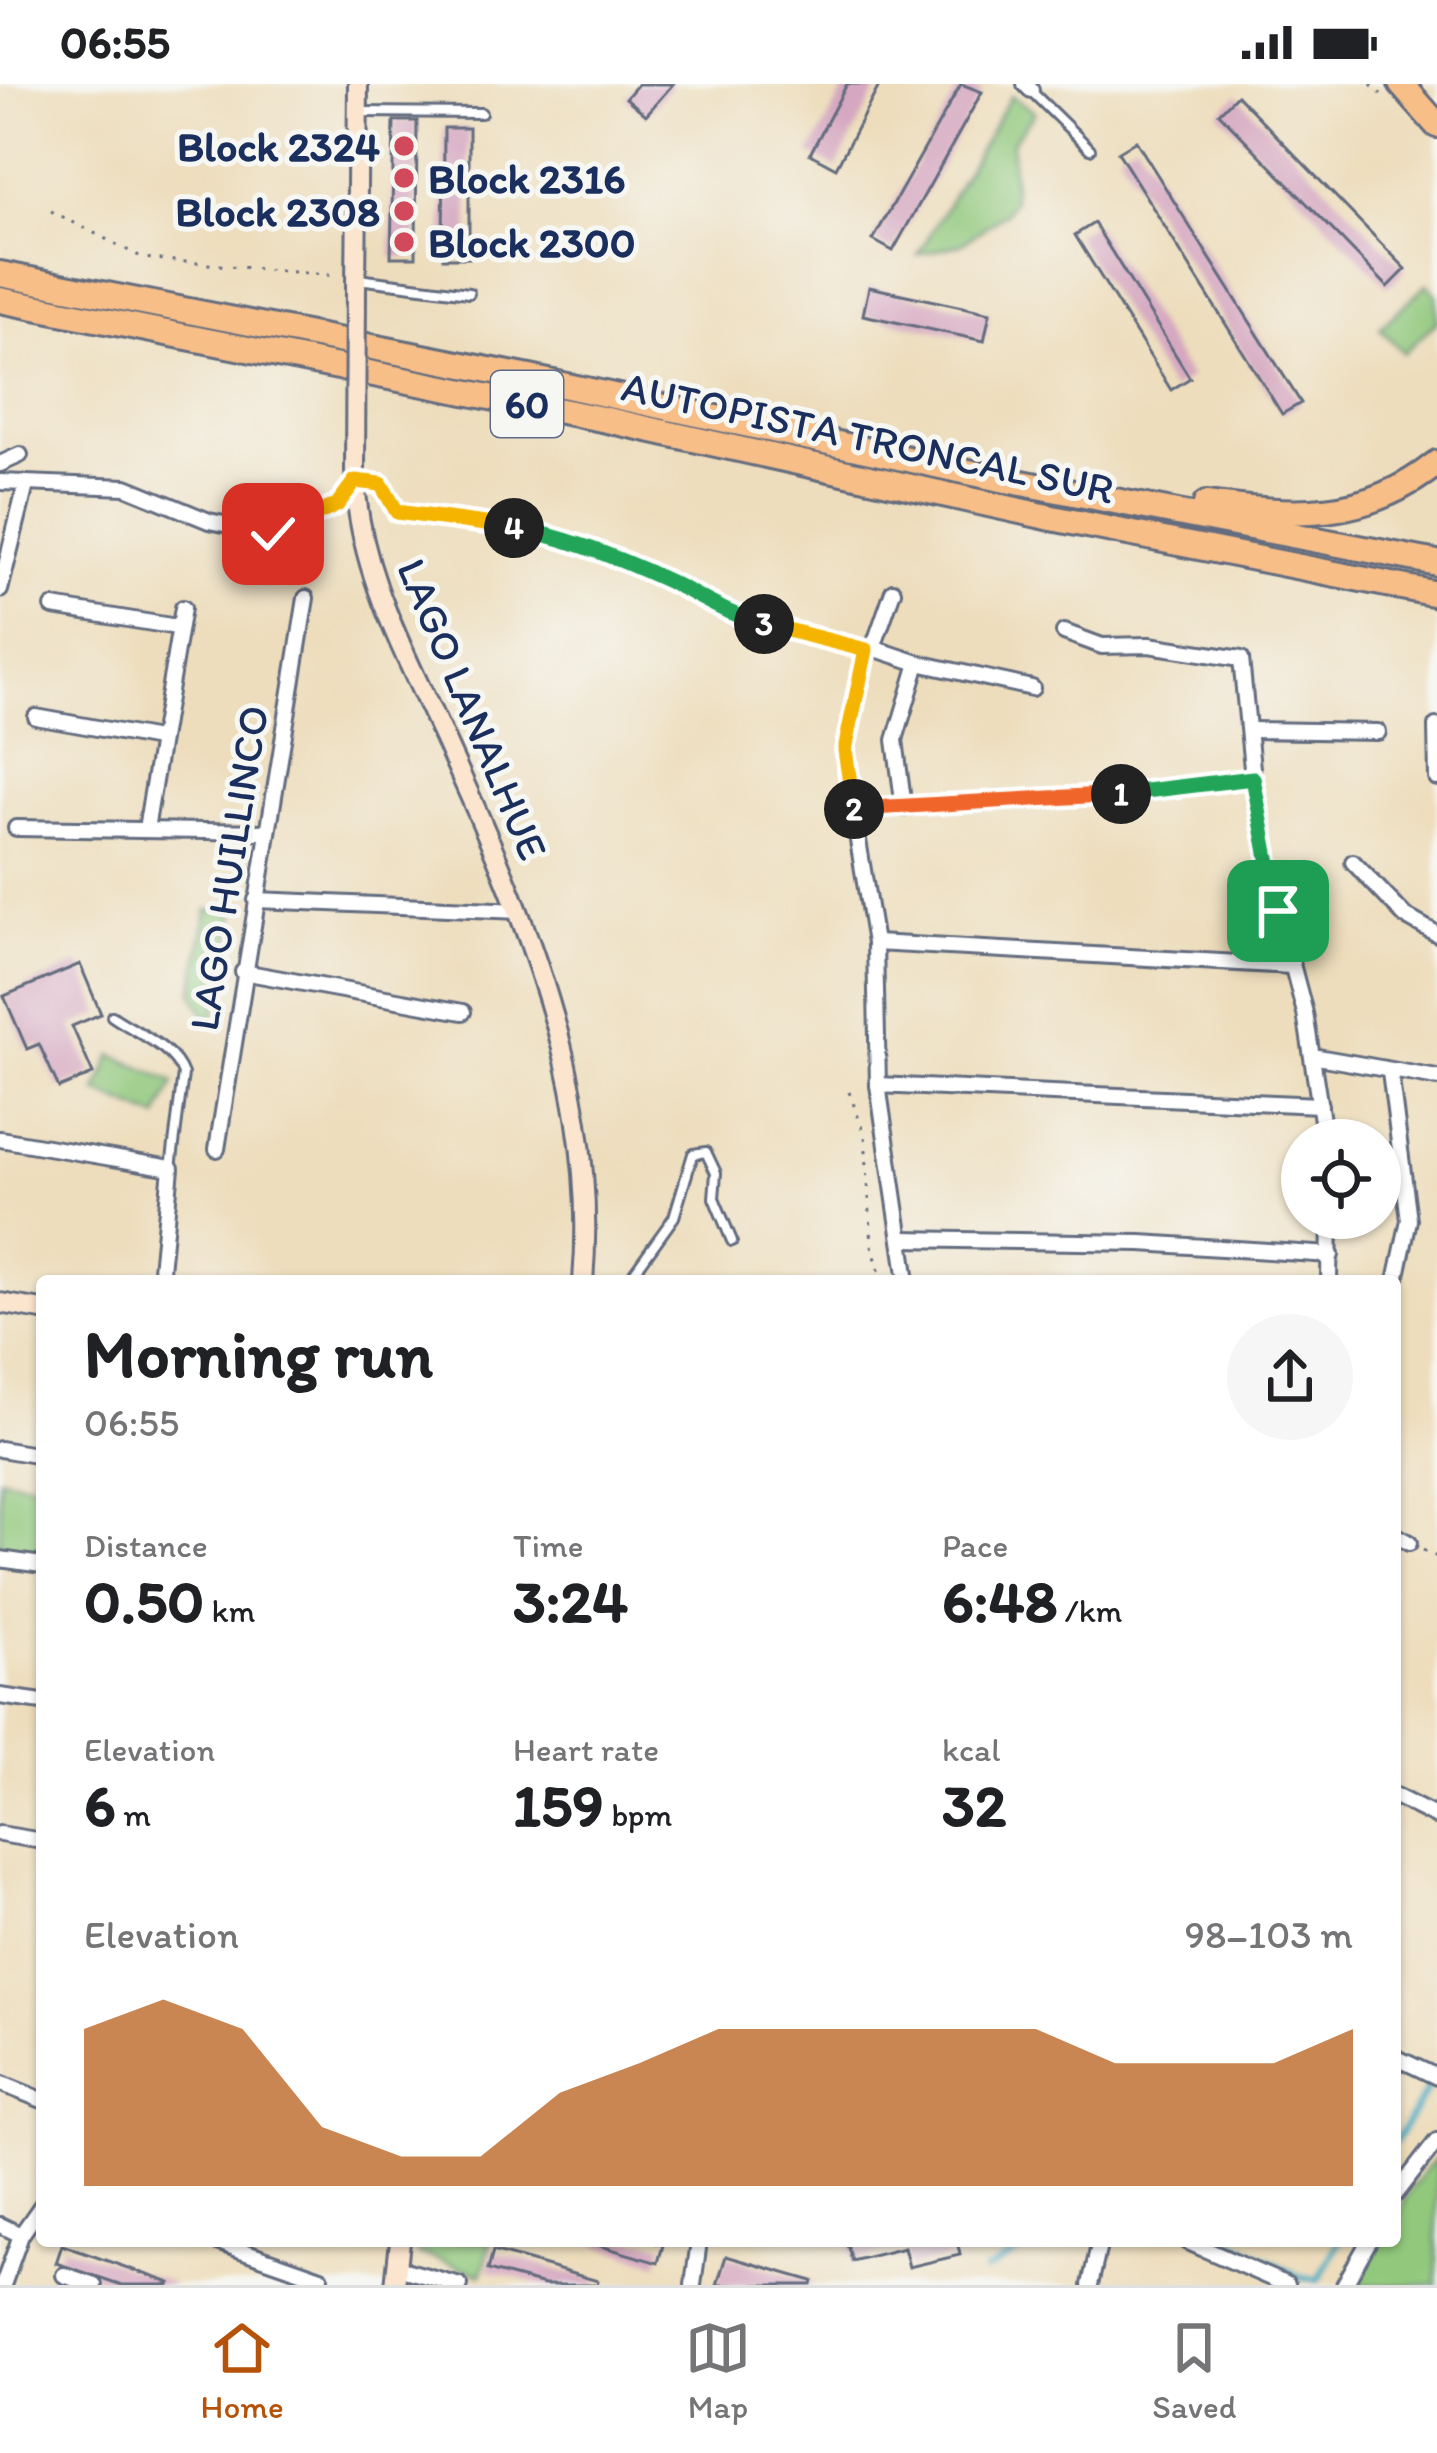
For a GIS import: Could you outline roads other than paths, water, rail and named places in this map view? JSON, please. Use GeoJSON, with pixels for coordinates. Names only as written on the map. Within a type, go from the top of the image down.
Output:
{"type":"FeatureCollection","features":[{"type":"Feature","properties":{"kind":"highway"},"geometry":{"type":"LineString","coordinates":[[1401,84],[1437,125]]}},
{"type":"Feature","properties":{"kind":"highway","name":"AUTOPISTA TRONCAL SUR"},"geometry":{"type":"LineString","coordinates":[[0,274],[530,378],[1000,479],[1437,562]]}},
{"type":"Feature","properties":{"kind":"highway","name":"AUTOPISTA TRONCAL SUR"},"geometry":{"type":"LineString","coordinates":[[0,300],[608,419],[1437,597]]}},
{"type":"Feature","properties":{"kind":"highway"},"geometry":{"type":"LineString","coordinates":[[1000,479],[1297,514],[1370,501],[1437,463]]}},
{"type":"Feature","properties":{"kind":"main road","name":"LAGO LANALHUE"},"geometry":{"type":"LineString","coordinates":[[358,84],[357,519],[374,578],[520,910],[554,1009],[576,1115],[584,1191],[583,1275]]}},
{"type":"Feature","properties":{"kind":"main road"},"geometry":{"type":"LineString","coordinates":[[0,1303],[36,1309]]}},
{"type":"Feature","properties":{"kind":"main road"},"geometry":{"type":"LineString","coordinates":[[396,2277],[399,2247]]}},
{"type":"Feature","properties":{"kind":"street"},"geometry":{"type":"LineString","coordinates":[[0,464],[20,455]]}},
{"type":"Feature","properties":{"kind":"street"},"geometry":{"type":"LineString","coordinates":[[0,482],[126,487],[209,521],[273,534],[320,512]]}},
{"type":"Feature","properties":{"kind":"street"},"geometry":{"type":"LineString","coordinates":[[0,590],[26,484]]}},
{"type":"Feature","properties":{"kind":"street"},"geometry":{"type":"LineString","coordinates":[[893,591],[873,648],[1032,688]]}},
{"type":"Feature","properties":{"kind":"street","name":"LAGO HUILLINCO"},"geometry":{"type":"LineString","coordinates":[[217,1149],[306,598]]}},
{"type":"Feature","properties":{"kind":"street"},"geometry":{"type":"LineString","coordinates":[[53,607],[177,627]]}},
{"type":"Feature","properties":{"kind":"street"},"geometry":{"type":"LineString","coordinates":[[146,829],[183,608]]}},
{"type":"Feature","properties":{"kind":"street"},"geometry":{"type":"LineString","coordinates":[[1064,632],[1102,646],[1149,645],[1241,659],[1253,778],[1322,1119]]}},
{"type":"Feature","properties":{"kind":"street"},"geometry":{"type":"LineString","coordinates":[[904,808],[896,740],[918,663]]}},
{"type":"Feature","properties":{"kind":"street"},"geometry":{"type":"LineString","coordinates":[[36,716],[158,739]]}},
{"type":"Feature","properties":{"kind":"street"},"geometry":{"type":"LineString","coordinates":[[1436,726],[1437,778]]}},
{"type":"Feature","properties":{"kind":"street"},"geometry":{"type":"LineString","coordinates":[[1249,730],[1378,731]]}},
{"type":"Feature","properties":{"kind":"street"},"geometry":{"type":"LineString","coordinates":[[907,1275],[878,1085],[875,944],[853,809],[1128,794],[1253,778]]}},
{"type":"Feature","properties":{"kind":"street"},"geometry":{"type":"LineString","coordinates":[[16,828],[267,832]]}},
{"type":"Feature","properties":{"kind":"street"},"geometry":{"type":"LineString","coordinates":[[1353,862],[1405,916],[1437,934]]}},
{"type":"Feature","properties":{"kind":"street"},"geometry":{"type":"LineString","coordinates":[[256,900],[520,910]]}},
{"type":"Feature","properties":{"kind":"street"},"geometry":{"type":"LineString","coordinates":[[875,944],[1292,966]]}},
{"type":"Feature","properties":{"kind":"street"},"geometry":{"type":"LineString","coordinates":[[243,972],[463,1012]]}},
{"type":"Feature","properties":{"kind":"street"},"geometry":{"type":"LineString","coordinates":[[1312,1056],[1437,1078]]}},
{"type":"Feature","properties":{"kind":"street"},"geometry":{"type":"LineString","coordinates":[[1390,1072],[1409,1220],[1397,1275]]}},
{"type":"Feature","properties":{"kind":"street"},"geometry":{"type":"LineString","coordinates":[[878,1085],[1320,1105]]}},
{"type":"Feature","properties":{"kind":"street"},"geometry":{"type":"LineString","coordinates":[[0,1139],[171,1168],[161,1275]]}},
{"type":"Feature","properties":{"kind":"street"},"geometry":{"type":"LineString","coordinates":[[903,1238],[1141,1243],[1331,1255]]}},
{"type":"Feature","properties":{"kind":"street"},"geometry":{"type":"LineString","coordinates":[[1329,1275],[1331,1239]]}},
{"type":"Feature","properties":{"kind":"street"},"geometry":{"type":"LineString","coordinates":[[0,1449],[36,1455]]}},
{"type":"Feature","properties":{"kind":"street"},"geometry":{"type":"LineString","coordinates":[[0,1559],[36,1564]]}},
{"type":"Feature","properties":{"kind":"street"},"geometry":{"type":"LineString","coordinates":[[0,1696],[36,1701]]}},
{"type":"Feature","properties":{"kind":"street"},"geometry":{"type":"LineString","coordinates":[[1401,1799],[1437,1817]]}},
{"type":"Feature","properties":{"kind":"street"},"geometry":{"type":"LineString","coordinates":[[0,1834],[36,1839]]}},
{"type":"Feature","properties":{"kind":"street"},"geometry":{"type":"LineString","coordinates":[[1401,2060],[1437,2077]]}},
{"type":"Feature","properties":{"kind":"street"},"geometry":{"type":"LineString","coordinates":[[0,2083],[36,2098]]}},
{"type":"Feature","properties":{"kind":"street"},"geometry":{"type":"LineString","coordinates":[[1401,2187],[1437,2140]]}},
{"type":"Feature","properties":{"kind":"street"},"geometry":{"type":"LineString","coordinates":[[3,2285],[21,2235],[36,2214]]}},
{"type":"Feature","properties":{"kind":"street"},"geometry":{"type":"LineString","coordinates":[[0,2225],[21,2235]]}},
{"type":"Feature","properties":{"kind":"street"},"geometry":{"type":"LineString","coordinates":[[232,2247],[321,2278]]}},
{"type":"Feature","properties":{"kind":"street"},"geometry":{"type":"LineString","coordinates":[[693,2285],[698,2247]]}},
{"type":"Feature","properties":{"kind":"street"},"geometry":{"type":"LineString","coordinates":[[1090,2285],[1099,2247]]}},
{"type":"Feature","properties":{"kind":"street"},"geometry":{"type":"LineString","coordinates":[[1200,2247],[1287,2285]]}},
{"type":"Feature","properties":{"kind":"street"},"geometry":{"type":"LineString","coordinates":[[1344,2285],[1366,2247]]}},
{"type":"Feature","properties":{"kind":"street"},"geometry":{"type":"LineString","coordinates":[[64,2275],[94,2285]]}},
{"type":"Feature","properties":{"kind":"street"},"geometry":{"type":"LineString","coordinates":[[396,2277],[460,2285]]}},
{"type":"Feature","properties":{"kind":"lane"},"geometry":{"type":"LineString","coordinates":[[1028,87],[1090,149]]}},
{"type":"Feature","properties":{"kind":"lane"},"geometry":{"type":"LineString","coordinates":[[358,112],[481,113]]}},
{"type":"Feature","properties":{"kind":"lane"},"geometry":{"type":"LineString","coordinates":[[356,283],[470,292]]}},
{"type":"Feature","properties":{"kind":"lane"},"geometry":{"type":"LineString","coordinates":[[112,1016],[172,1054],[183,1074],[171,1168]]}},
{"type":"Feature","properties":{"kind":"lane"},"geometry":{"type":"LineString","coordinates":[[632,1275],[674,1217],[694,1154],[706,1152],[716,1173],[714,1198],[732,1241]]}},
{"type":"Feature","properties":{"kind":"waterway"},"geometry":{"type":"LineString","coordinates":[[1401,2132],[1435,2077]]}},
{"type":"Feature","properties":{"kind":"waterway"},"geometry":{"type":"LineString","coordinates":[[985,2271],[1027,2247]]}},
{"type":"Feature","properties":{"kind":"waterway"},"geometry":{"type":"LineString","coordinates":[[1244,2247],[1302,2278],[1319,2279],[1337,2247]]}},
{"type":"Feature","properties":{"kind":"place","name":"Block 2324"},"geometry":{"type":"Point","coordinates":[404,146]}},
{"type":"Feature","properties":{"kind":"place","name":"Block 2316"},"geometry":{"type":"Point","coordinates":[404,178]}},
{"type":"Feature","properties":{"kind":"place","name":"Block 2308"},"geometry":{"type":"Point","coordinates":[404,211]}},
{"type":"Feature","properties":{"kind":"place","name":"Block 2300"},"geometry":{"type":"Point","coordinates":[404,242]}}]}
